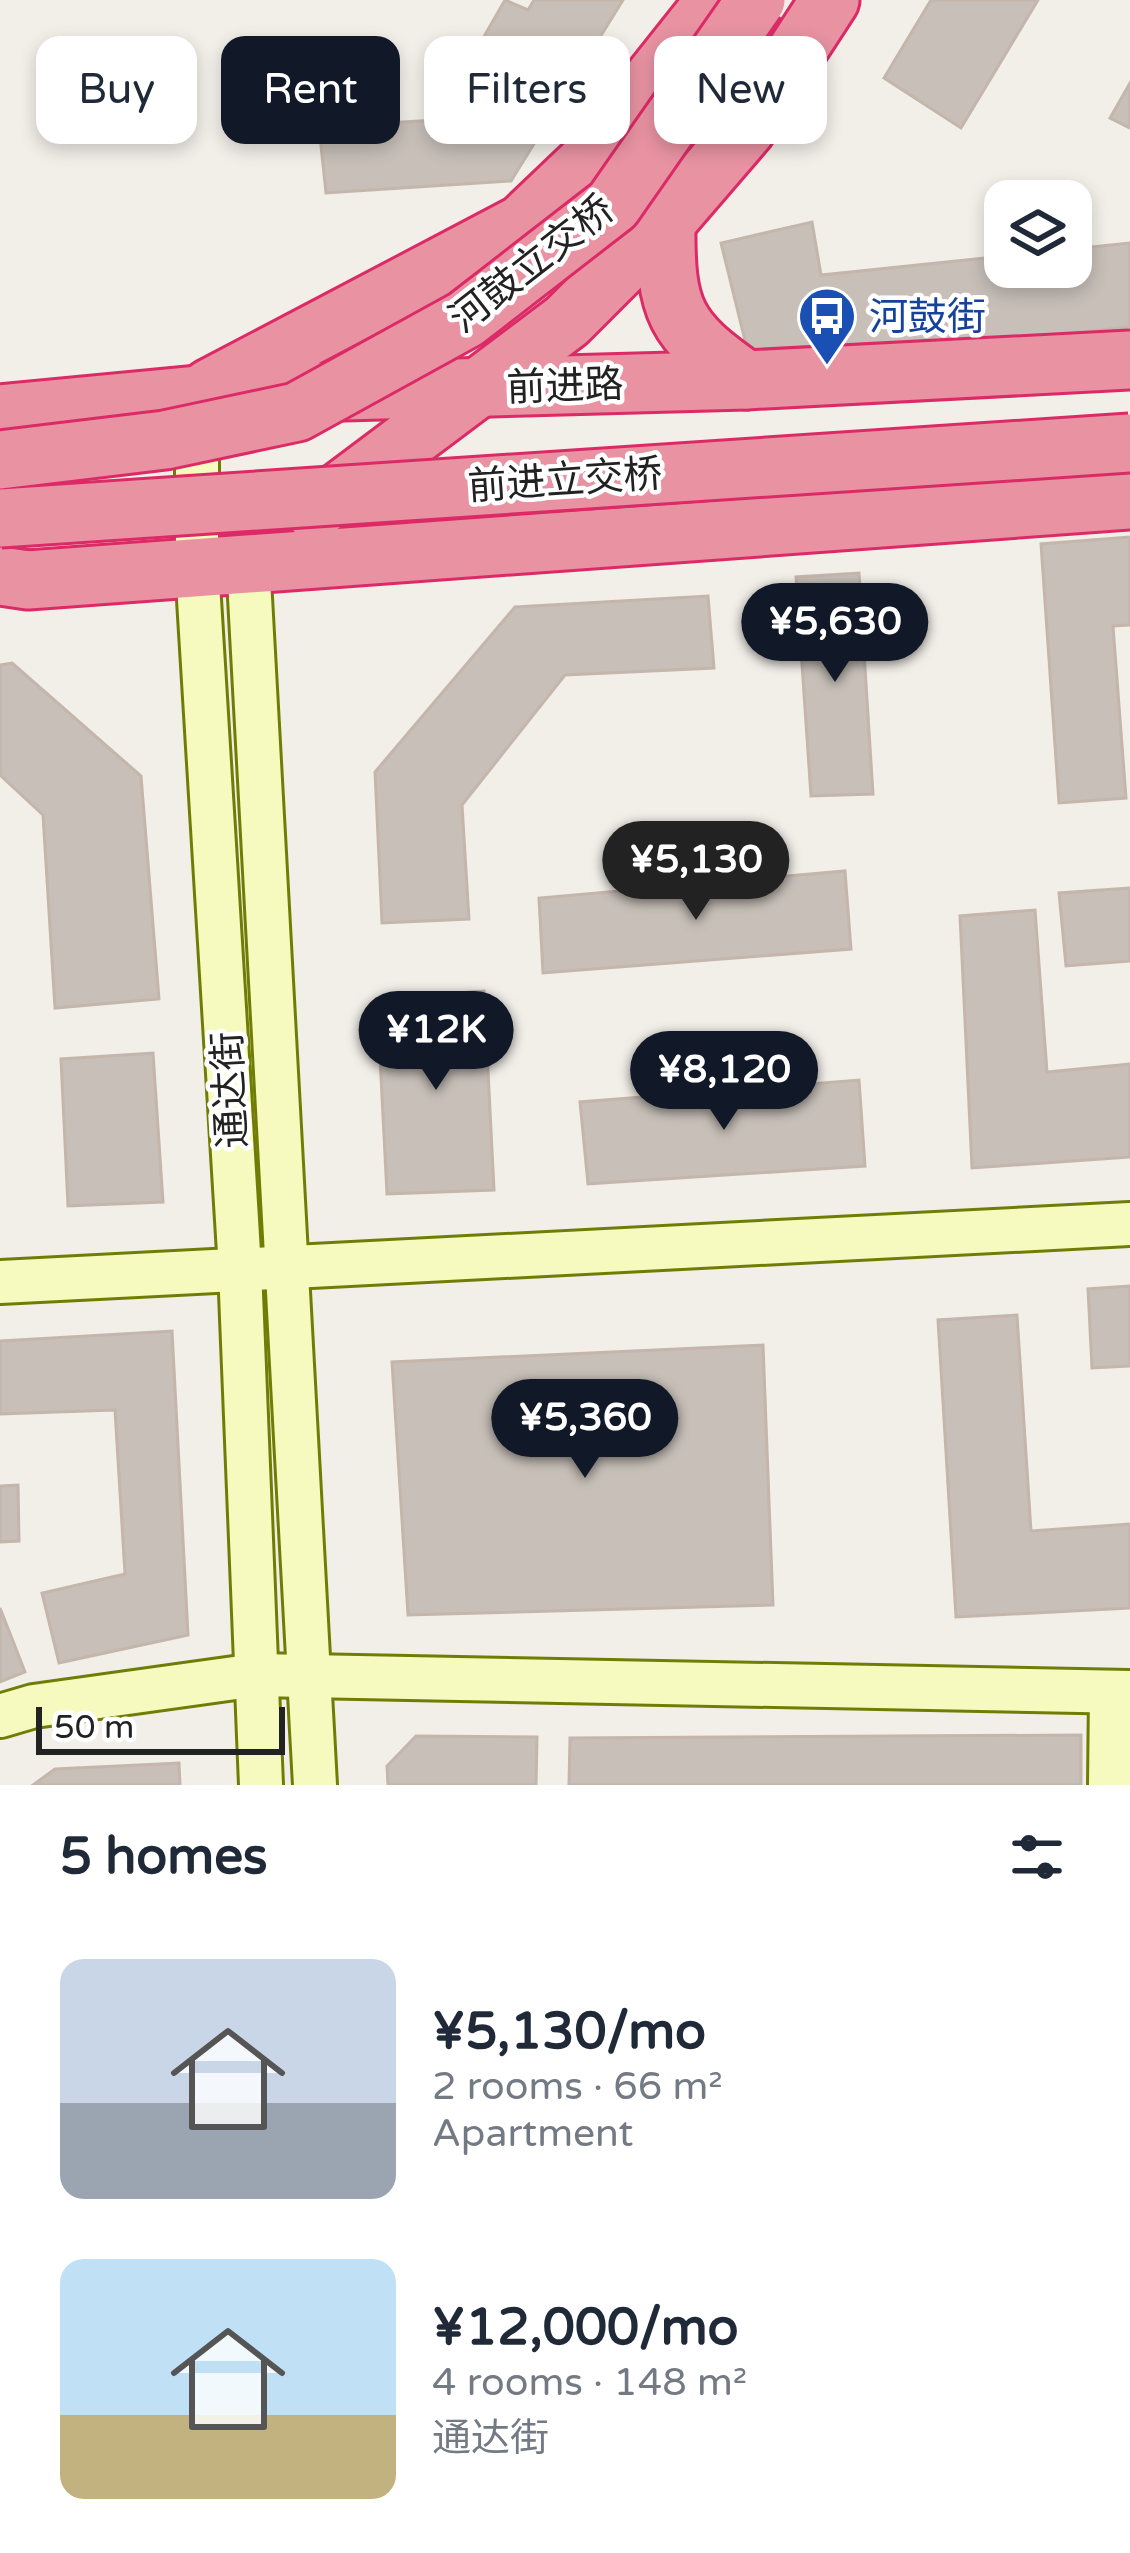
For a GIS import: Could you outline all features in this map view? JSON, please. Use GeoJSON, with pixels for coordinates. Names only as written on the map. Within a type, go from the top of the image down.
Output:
{"type":"FeatureCollection","features":[{"type":"Feature","properties":{"kind":"highway"},"geometry":{"type":"LineString","coordinates":[[196,395],[522,224],[588,161],[716,0]]}},
{"type":"Feature","properties":{"kind":"highway","name":"河鼓立交桥"},"geometry":{"type":"LineString","coordinates":[[0,460],[165,440],[297,412],[466,319],[613,205],[757,0]]}},
{"type":"Feature","properties":{"kind":"highway"},"geometry":{"type":"LineString","coordinates":[[223,564],[479,388],[566,322],[667,222],[746,129],[830,0]]}},
{"type":"Feature","properties":{"kind":"highway"},"geometry":{"type":"LineString","coordinates":[[667,222],[666,258],[681,325],[699,347],[746,380]]}},
{"type":"Feature","properties":{"kind":"highway","name":"前进路"},"geometry":{"type":"LineString","coordinates":[[0,414],[196,395],[746,380],[1130,360]]}},
{"type":"Feature","properties":{"kind":"highway","name":"前进立交桥"},"geometry":{"type":"LineString","coordinates":[[0,518],[1130,443]]}},
{"type":"Feature","properties":{"kind":"highway"},"geometry":{"type":"LineString","coordinates":[[9,580],[1130,500]]}},
{"type":"Feature","properties":{"kind":"main road","name":"通达街"},"geometry":{"type":"LineString","coordinates":[[196,395],[223,564],[286,1267],[315,1785]]}},
{"type":"Feature","properties":{"kind":"main road","name":"通达街"},"geometry":{"type":"LineString","coordinates":[[223,564],[240,1269],[261,1785]]}},
{"type":"Feature","properties":{"kind":"main road"},"geometry":{"type":"LineString","coordinates":[[0,1282],[1130,1224]]}},
{"type":"Feature","properties":{"kind":"main road"},"geometry":{"type":"LineString","coordinates":[[0,1716],[34,1706],[256,1676],[1121,1692],[1110,1785]]}},
{"type":"Feature","properties":{"kind":"building"},"geometry":{"type":"Polygon","coordinates":[[[505,0],[528,10],[534,0],[623,0],[601,36],[484,36],[505,0]]]}},
{"type":"Feature","properties":{"kind":"building"},"geometry":{"type":"Polygon","coordinates":[[[931,0],[1038,0],[961,128],[884,78],[931,0]]]}},
{"type":"Feature","properties":{"kind":"building"},"geometry":{"type":"Polygon","coordinates":[[[1130,83],[1130,128],[1110,118],[1130,83]]]}},
{"type":"Feature","properties":{"kind":"building"},"geometry":{"type":"Polygon","coordinates":[[[424,121],[424,144],[534,144],[511,181],[326,193],[321,144],[400,144],[400,122],[424,121]]]}},
{"type":"Feature","properties":{"kind":"building"},"geometry":{"type":"Polygon","coordinates":[[[812,222],[821,275],[984,258],[984,288],[1092,288],[1092,247],[1130,243],[1130,327],[751,365],[721,243],[812,222]]]}},
{"type":"Feature","properties":{"kind":"building"},"geometry":{"type":"Polygon","coordinates":[[[1130,537],[1130,625],[1113,626],[1126,798],[1059,803],[1041,544],[1130,537]]]}},
{"type":"Feature","properties":{"kind":"building"},"geometry":{"type":"Polygon","coordinates":[[[859,573],[873,794],[811,796],[796,577],[859,573]]]}},
{"type":"Feature","properties":{"kind":"building"},"geometry":{"type":"Polygon","coordinates":[[[708,596],[714,668],[565,675],[462,805],[469,919],[382,923],[375,772],[515,607],[708,596]]]}},
{"type":"Feature","properties":{"kind":"building"},"geometry":{"type":"Polygon","coordinates":[[[12,663],[141,776],[159,999],[55,1008],[43,815],[0,775],[0,665],[12,663]]]}},
{"type":"Feature","properties":{"kind":"building"},"geometry":{"type":"Polygon","coordinates":[[[845,871],[851,949],[543,973],[539,898],[845,871]]]}},
{"type":"Feature","properties":{"kind":"building"},"geometry":{"type":"Polygon","coordinates":[[[1130,888],[1130,961],[1066,966],[1059,893],[1130,888]]]}},
{"type":"Feature","properties":{"kind":"building"},"geometry":{"type":"Polygon","coordinates":[[[1035,910],[1047,1072],[1130,1064],[1130,1157],[972,1168],[960,916],[1035,910]]]}},
{"type":"Feature","properties":{"kind":"building"},"geometry":{"type":"Polygon","coordinates":[[[484,991],[494,1190],[387,1194],[377,999],[484,991]]]}},
{"type":"Feature","properties":{"kind":"building"},"geometry":{"type":"Polygon","coordinates":[[[153,1053],[163,1202],[68,1206],[61,1059],[153,1053]]]}},
{"type":"Feature","properties":{"kind":"building"},"geometry":{"type":"Polygon","coordinates":[[[859,1080],[865,1166],[588,1184],[580,1102],[859,1080]]]}},
{"type":"Feature","properties":{"kind":"building"},"geometry":{"type":"Polygon","coordinates":[[[1130,1286],[1130,1366],[1092,1368],[1088,1289],[1130,1286]]]}},
{"type":"Feature","properties":{"kind":"building"},"geometry":{"type":"Polygon","coordinates":[[[1017,1315],[1031,1531],[1130,1524],[1130,1608],[956,1617],[938,1320],[1017,1315]]]}},
{"type":"Feature","properties":{"kind":"building"},"geometry":{"type":"Polygon","coordinates":[[[172,1331],[188,1635],[59,1663],[42,1593],[125,1574],[115,1410],[0,1414],[0,1341],[172,1331]]]}},
{"type":"Feature","properties":{"kind":"building"},"geometry":{"type":"Polygon","coordinates":[[[763,1345],[773,1605],[408,1615],[392,1362],[763,1345]]]}},
{"type":"Feature","properties":{"kind":"building"},"geometry":{"type":"Polygon","coordinates":[[[18,1485],[19,1541],[0,1542],[0,1486],[18,1485]]]}},
{"type":"Feature","properties":{"kind":"building"},"geometry":{"type":"Polygon","coordinates":[[[0,1608],[25,1672],[0,1682],[0,1608]]]}},
{"type":"Feature","properties":{"kind":"building"},"geometry":{"type":"Polygon","coordinates":[[[1081,1735],[1081,1785],[569,1785],[570,1738],[1081,1735]]]}},
{"type":"Feature","properties":{"kind":"building"},"geometry":{"type":"Polygon","coordinates":[[[416,1736],[537,1737],[536,1785],[388,1785],[387,1766],[416,1736]]]}},
{"type":"Feature","properties":{"kind":"building"},"geometry":{"type":"Polygon","coordinates":[[[179,1763],[180,1785],[33,1785],[55,1769],[179,1763]]]}},
{"type":"Feature","properties":{"kind":"place","name":"河鼓街"},"geometry":{"type":"Point","coordinates":[827,367]}}]}
